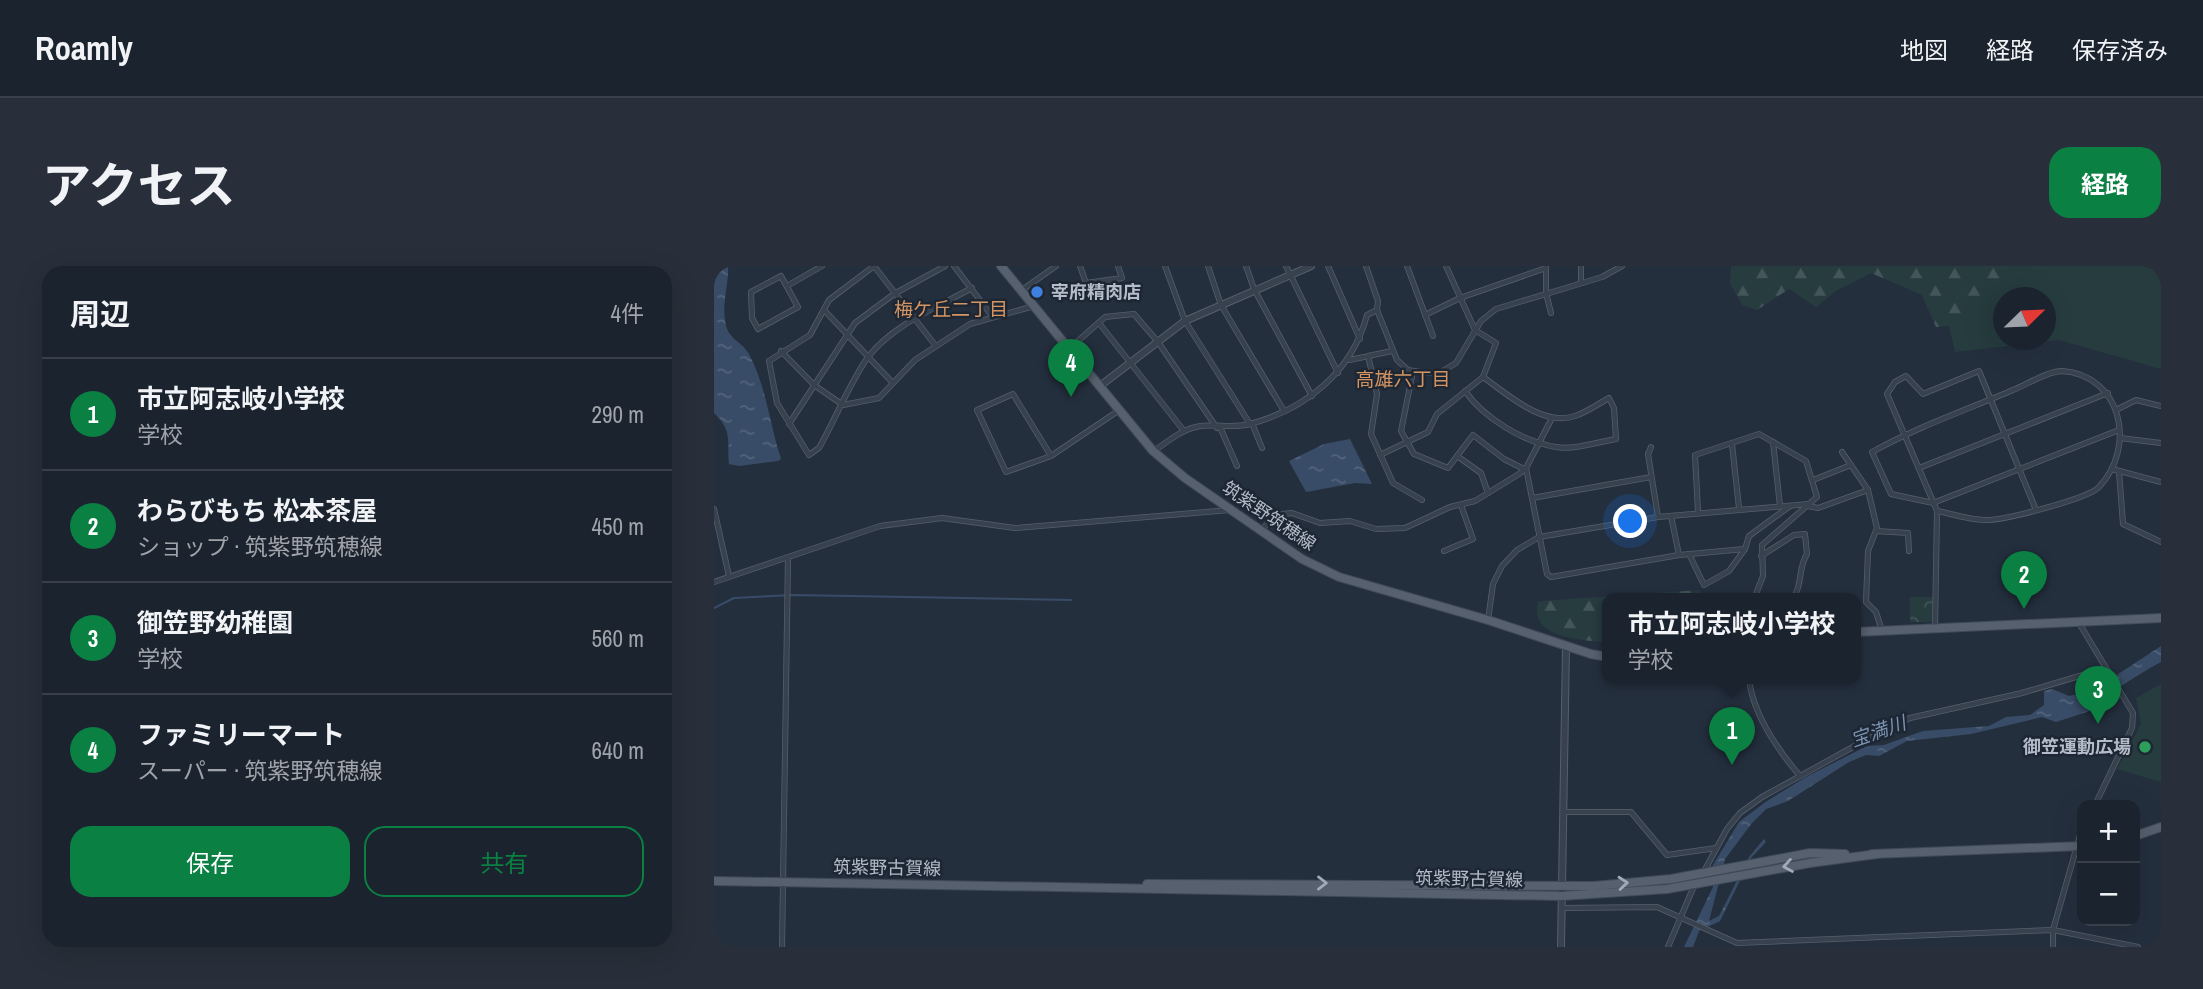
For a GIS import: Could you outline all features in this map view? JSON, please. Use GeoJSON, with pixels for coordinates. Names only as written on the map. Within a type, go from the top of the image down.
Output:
{"type":"FeatureCollection","features":[{"type":"Feature","properties":{"kind":"main road","name":"筑紫野筑穂線"},"geometry":{"type":"LineString","coordinates":[[1001,266],[1153,451],[1230,510],[1302,559],[1339,577],[1602,656]]}},
{"type":"Feature","properties":{"kind":"main road"},"geometry":{"type":"LineString","coordinates":[[1861,632],[2161,618]]}},
{"type":"Feature","properties":{"kind":"main road"},"geometry":{"type":"LineString","coordinates":[[2140,834],[2161,827]]}},
{"type":"Feature","properties":{"kind":"main road","name":"筑紫野古賀線"},"geometry":{"type":"LineString","coordinates":[[1561,891],[1750,869],[1810,853],[1877,854],[2077,847]]}},
{"type":"Feature","properties":{"kind":"main road","name":"筑紫野古賀線"},"geometry":{"type":"LineString","coordinates":[[714,881],[1058,888],[1259,883],[1629,893],[1695,885],[1707,875]]}},
{"type":"Feature","properties":{"kind":"street"},"geometry":{"type":"LineString","coordinates":[[787,286],[814,268],[822,266]]}},
{"type":"Feature","properties":{"kind":"street"},"geometry":{"type":"LineString","coordinates":[[935,345],[915,319],[894,294],[874,266],[829,300],[810,335],[769,361],[777,403],[806,453],[812,454],[844,405],[869,357],[915,319],[972,288]]}},
{"type":"Feature","properties":{"kind":"street"},"geometry":{"type":"LineString","coordinates":[[789,424],[846,332],[894,294],[945,266]]}},
{"type":"Feature","properties":{"kind":"street"},"geometry":{"type":"LineString","coordinates":[[954,266],[992,316]]}},
{"type":"Feature","properties":{"kind":"street"},"geometry":{"type":"LineString","coordinates":[[1022,291],[1056,266]]}},
{"type":"Feature","properties":{"kind":"street"},"geometry":{"type":"LineString","coordinates":[[1080,266],[1086,283],[1122,278],[1118,266]]}},
{"type":"Feature","properties":{"kind":"street"},"geometry":{"type":"LineString","coordinates":[[1166,266],[1185,321],[1251,424],[1262,448]]}},
{"type":"Feature","properties":{"kind":"street"},"geometry":{"type":"LineString","coordinates":[[1208,266],[1221,305],[1284,411]]}},
{"type":"Feature","properties":{"kind":"street"},"geometry":{"type":"LineString","coordinates":[[1247,266],[1254,289],[1312,396]]}},
{"type":"Feature","properties":{"kind":"street"},"geometry":{"type":"LineString","coordinates":[[1100,386],[1185,321],[1254,289],[1287,270],[1311,266]]}},
{"type":"Feature","properties":{"kind":"street"},"geometry":{"type":"LineString","coordinates":[[1328,266],[1361,341]]}},
{"type":"Feature","properties":{"kind":"street"},"geometry":{"type":"LineString","coordinates":[[1366,266],[1378,301],[1377,310],[1389,334],[1392,351],[1400,364],[1413,372],[1431,373],[1447,369],[1456,363],[1475,330],[1496,309],[1602,277],[1610,268],[1622,266]]}},
{"type":"Feature","properties":{"kind":"street"},"geometry":{"type":"LineString","coordinates":[[1407,266],[1433,336]]}},
{"type":"Feature","properties":{"kind":"street"},"geometry":{"type":"LineString","coordinates":[[1380,455],[1428,432],[1437,414],[1483,377],[1496,343],[1475,330],[1446,266]]}},
{"type":"Feature","properties":{"kind":"street"},"geometry":{"type":"LineString","coordinates":[[1581,266],[1581,283]]}},
{"type":"Feature","properties":{"kind":"street"},"geometry":{"type":"LineString","coordinates":[[1424,315],[1460,298],[1546,267],[1546,293],[1551,313]]}},
{"type":"Feature","properties":{"kind":"street"},"geometry":{"type":"LineString","coordinates":[[1287,270],[1338,373]]}},
{"type":"Feature","properties":{"kind":"street"},"geometry":{"type":"LineString","coordinates":[[781,276],[787,286],[798,307],[758,329],[752,318],[751,292],[781,276]]}},
{"type":"Feature","properties":{"kind":"street"},"geometry":{"type":"LineString","coordinates":[[781,351],[814,385],[844,405],[879,398],[892,382],[935,345],[970,324],[1034,306]]}},
{"type":"Feature","properties":{"kind":"street"},"geometry":{"type":"LineString","coordinates":[[824,310],[892,382]]}},
{"type":"Feature","properties":{"kind":"street"},"geometry":{"type":"LineString","coordinates":[[1153,451],[1184,431],[1199,426],[1219,428],[1251,424],[1312,396],[1349,360],[1361,341],[1367,316],[1377,310]]}},
{"type":"Feature","properties":{"kind":"street"},"geometry":{"type":"LineString","coordinates":[[1069,348],[1105,317],[1134,314],[1158,342],[1219,428],[1237,466]]}},
{"type":"Feature","properties":{"kind":"street"},"geometry":{"type":"LineString","coordinates":[[1099,323],[1184,431]]}},
{"type":"Feature","properties":{"kind":"street"},"geometry":{"type":"LineString","coordinates":[[1392,351],[1368,356],[1377,394],[1371,434],[1393,483],[1422,500]]}},
{"type":"Feature","properties":{"kind":"street"},"geometry":{"type":"LineString","coordinates":[[1349,360],[1364,357]]}},
{"type":"Feature","properties":{"kind":"street"},"geometry":{"type":"LineString","coordinates":[[1935,629],[1937,511],[1887,394],[1895,382],[1906,376],[1923,394],[1979,371],[2036,510]]}},
{"type":"Feature","properties":{"kind":"street"},"geometry":{"type":"LineString","coordinates":[[1937,511],[1988,520],[2036,510],[2098,489],[2112,468],[2120,438],[2119,429],[2116,410],[2108,393],[2095,380],[2060,371],[1904,434],[1872,452],[1891,494],[1933,503],[2119,429]]}},
{"type":"Feature","properties":{"kind":"street"},"geometry":{"type":"LineString","coordinates":[[1413,372],[1401,431],[1414,454],[1448,468],[1473,435],[1504,459],[1525,468]]}},
{"type":"Feature","properties":{"kind":"street"},"geometry":{"type":"LineString","coordinates":[[1465,391],[1476,406],[1503,425],[1558,448],[1616,439],[1614,408],[1609,398],[1576,416],[1552,418],[1514,400],[1483,377]]}},
{"type":"Feature","properties":{"kind":"street"},"geometry":{"type":"LineString","coordinates":[[1919,468],[2108,393]]}},
{"type":"Feature","properties":{"kind":"street"},"geometry":{"type":"LineString","coordinates":[[1051,456],[1013,394],[977,410],[1006,472],[1051,456],[1119,410]]}},
{"type":"Feature","properties":{"kind":"street"},"geometry":{"type":"LineString","coordinates":[[2116,410],[2136,400],[2161,407]]}},
{"type":"Feature","properties":{"kind":"street"},"geometry":{"type":"LineString","coordinates":[[1262,531],[1274,515],[1293,513],[1320,523],[1350,521],[1376,529],[1405,528],[1488,493],[1525,468],[1552,418]]}},
{"type":"Feature","properties":{"kind":"street"},"geometry":{"type":"LineString","coordinates":[[1698,512],[1695,455],[1759,434],[1804,459],[1817,494],[1762,545],[1760,556],[1763,576],[1756,593]]}},
{"type":"Feature","properties":{"kind":"street"},"geometry":{"type":"LineString","coordinates":[[2120,438],[2161,443]]}},
{"type":"Feature","properties":{"kind":"street"},"geometry":{"type":"LineString","coordinates":[[1773,441],[1780,506]]}},
{"type":"Feature","properties":{"kind":"street"},"geometry":{"type":"LineString","coordinates":[[1732,444],[1739,508]]}},
{"type":"Feature","properties":{"kind":"street"},"geometry":{"type":"LineString","coordinates":[[1651,447],[1648,454],[1658,517]]}},
{"type":"Feature","properties":{"kind":"street"},"geometry":{"type":"LineString","coordinates":[[1842,452],[1868,490],[1876,531],[1868,551],[1866,602],[1876,612],[1882,632]]}},
{"type":"Feature","properties":{"kind":"street"},"geometry":{"type":"LineString","coordinates":[[1457,456],[1481,473],[1488,493]]}},
{"type":"Feature","properties":{"kind":"street"},"geometry":{"type":"LineString","coordinates":[[1813,480],[1851,465]]}},
{"type":"Feature","properties":{"kind":"street"},"geometry":{"type":"LineString","coordinates":[[1525,468],[1547,574],[1551,577],[1679,555],[1745,549]]}},
{"type":"Feature","properties":{"kind":"street"},"geometry":{"type":"LineString","coordinates":[[2112,468],[2161,482]]}},
{"type":"Feature","properties":{"kind":"street"},"geometry":{"type":"LineString","coordinates":[[2119,471],[2123,524],[2161,542]]}},
{"type":"Feature","properties":{"kind":"street"},"geometry":{"type":"LineString","coordinates":[[1532,498],[1651,477]]}},
{"type":"Feature","properties":{"kind":"street"},"geometry":{"type":"LineString","coordinates":[[1488,620],[1493,584],[1502,566],[1517,550],[1539,537],[1698,512],[1792,505],[1818,508],[1868,490]]}},
{"type":"Feature","properties":{"kind":"street"},"geometry":{"type":"LineString","coordinates":[[1444,551],[1473,539],[1461,505]]}},
{"type":"Feature","properties":{"kind":"street"},"geometry":{"type":"LineString","coordinates":[[1689,554],[1704,585],[1729,572],[1745,549],[1749,536],[1792,505]]}},
{"type":"Feature","properties":{"kind":"street"},"geometry":{"type":"LineString","coordinates":[[714,509],[729,576]]}},
{"type":"Feature","properties":{"kind":"street"},"geometry":{"type":"LineString","coordinates":[[714,582],[880,526],[942,517],[1015,528],[1230,510]]}},
{"type":"Feature","properties":{"kind":"street"},"geometry":{"type":"LineString","coordinates":[[1671,516],[1679,555]]}},
{"type":"Feature","properties":{"kind":"street"},"geometry":{"type":"LineString","coordinates":[[1876,531],[1908,533],[1909,551]]}},
{"type":"Feature","properties":{"kind":"street"},"geometry":{"type":"LineString","coordinates":[[1760,556],[1794,535],[1805,534],[1807,555],[1802,563],[1802,580],[1796,593]]}},
{"type":"Feature","properties":{"kind":"street"},"geometry":{"type":"LineString","coordinates":[[782,947],[788,558]]}},
{"type":"Feature","properties":{"kind":"street"},"geometry":{"type":"LineString","coordinates":[[2079,623],[2133,713],[2132,728],[2097,800]]}},
{"type":"Feature","properties":{"kind":"street"},"geometry":{"type":"LineString","coordinates":[[1561,947],[1566,647]]}},
{"type":"Feature","properties":{"kind":"street"},"geometry":{"type":"LineString","coordinates":[[1707,875],[1716,848],[1740,813],[1800,776],[1910,718],[2022,693],[2107,670]]}},
{"type":"Feature","properties":{"kind":"street"},"geometry":{"type":"LineString","coordinates":[[1750,684],[1756,708],[1783,756],[1800,776]]}},
{"type":"Feature","properties":{"kind":"street"},"geometry":{"type":"LineString","coordinates":[[1562,812],[1631,812],[1667,855],[1716,848]]}},
{"type":"Feature","properties":{"kind":"street"},"geometry":{"type":"LineString","coordinates":[[2053,947],[2053,930],[2077,850]]}},
{"type":"Feature","properties":{"kind":"street"},"geometry":{"type":"LineString","coordinates":[[1668,947],[1683,919],[1695,885]]}},
{"type":"Feature","properties":{"kind":"street"},"geometry":{"type":"LineString","coordinates":[[1561,908],[1657,907],[1737,943],[2053,930],[2138,947]]}},
{"type":"Feature","properties":{"kind":"green space"},"geometry":{"type":"Polygon","coordinates":[[[1731,266],[2031,266],[2000,287],[1993,287],[1993,295],[1974,316],[1959,324],[1936,327],[1922,295],[1871,273],[1836,291],[1816,307],[1789,289],[1757,310],[1742,305],[1730,283],[1731,266]]]}},
{"type":"Feature","properties":{"kind":"green space"},"geometry":{"type":"Polygon","coordinates":[[[1935,266],[2161,266],[2161,369],[2056,340],[2056,287],[1993,287],[1993,348],[1955,352],[1935,266]]]}},
{"type":"Feature","properties":{"kind":"green space"},"geometry":{"type":"Polygon","coordinates":[[[1699,590],[1702,593],[1656,593],[1699,590]]]}},
{"type":"Feature","properties":{"kind":"green space"},"geometry":{"type":"Polygon","coordinates":[[[1602,597],[1602,642],[1550,631],[1537,615],[1538,602],[1602,597]]]}},
{"type":"Feature","properties":{"kind":"green space"},"geometry":{"type":"Polygon","coordinates":[[[1910,597],[1934,597],[1934,619],[1930,622],[1910,622],[1910,597]]]}},
{"type":"Feature","properties":{"kind":"green space","name":"御笠運動広場"},"geometry":{"type":"Polygon","coordinates":[[[2161,684],[2161,782],[2117,769],[2141,724],[2136,698],[2161,684]]]}},
{"type":"Feature","properties":{"kind":"water"},"geometry":{"type":"Polygon","coordinates":[[[714,266],[728,266],[724,306],[726,327],[749,354],[755,366],[781,459],[778,461],[739,466],[729,464],[727,431],[714,413],[714,266]]]}},
{"type":"Feature","properties":{"kind":"water"},"geometry":{"type":"Polygon","coordinates":[[[1350,439],[1372,484],[1355,483],[1306,492],[1289,461],[1324,444],[1350,439]]]}},
{"type":"Feature","properties":{"kind":"water"},"geometry":{"type":"Polygon","coordinates":[[[2161,646],[2161,662],[2113,692],[2093,710],[2056,722],[2042,717],[1971,734],[1907,741],[1879,756],[1866,755],[1849,762],[1788,801],[1766,809],[1725,859],[1709,921],[1719,916],[1749,857],[1764,839],[1766,842],[1751,858],[1720,921],[1699,931],[1693,947],[1684,947],[1713,887],[1713,865],[1739,822],[1767,801],[1806,777],[1867,746],[1884,745],[1923,731],[1989,726],[2006,717],[2030,715],[2044,705],[2044,691],[2052,689],[2069,696],[2094,690],[2161,646]]]}},
{"type":"Feature","properties":{"kind":"waterway"},"geometry":{"type":"LineString","coordinates":[[714,608],[734,598],[793,595],[1071,600]]}},
{"type":"Feature","properties":{"kind":"place","name":"宰府精肉店"},"geometry":{"type":"Point","coordinates":[1037,292]}},
{"type":"Feature","properties":{"kind":"place","name":"ファミリーマート"},"geometry":{"type":"Point","coordinates":[1071,397]}},
{"type":"Feature","properties":{"kind":"place","name":"わらびもち 松本茶屋"},"geometry":{"type":"Point","coordinates":[2024,609]}},
{"type":"Feature","properties":{"kind":"place","name":"御笠野幼稚園"},"geometry":{"type":"Point","coordinates":[2098,724]}},
{"type":"Feature","properties":{"kind":"place","name":"御笠運動広場"},"geometry":{"type":"Point","coordinates":[2145,747]}},
{"type":"Feature","properties":{"kind":"place","name":"市立阿志岐小学校"},"geometry":{"type":"Point","coordinates":[1732,765]}},
{"type":"Feature","properties":{"kind":"district","name":"梅ケ丘二丁目"},"geometry":{"type":"Point","coordinates":[951,309]}},
{"type":"Feature","properties":{"kind":"district","name":"高雄六丁目"},"geometry":{"type":"Point","coordinates":[1403,379]}},
{"type":"Feature","properties":{"kind":"water label","name":"宝満川"},"geometry":{"type":"Point","coordinates":[1878,731]}}]}
